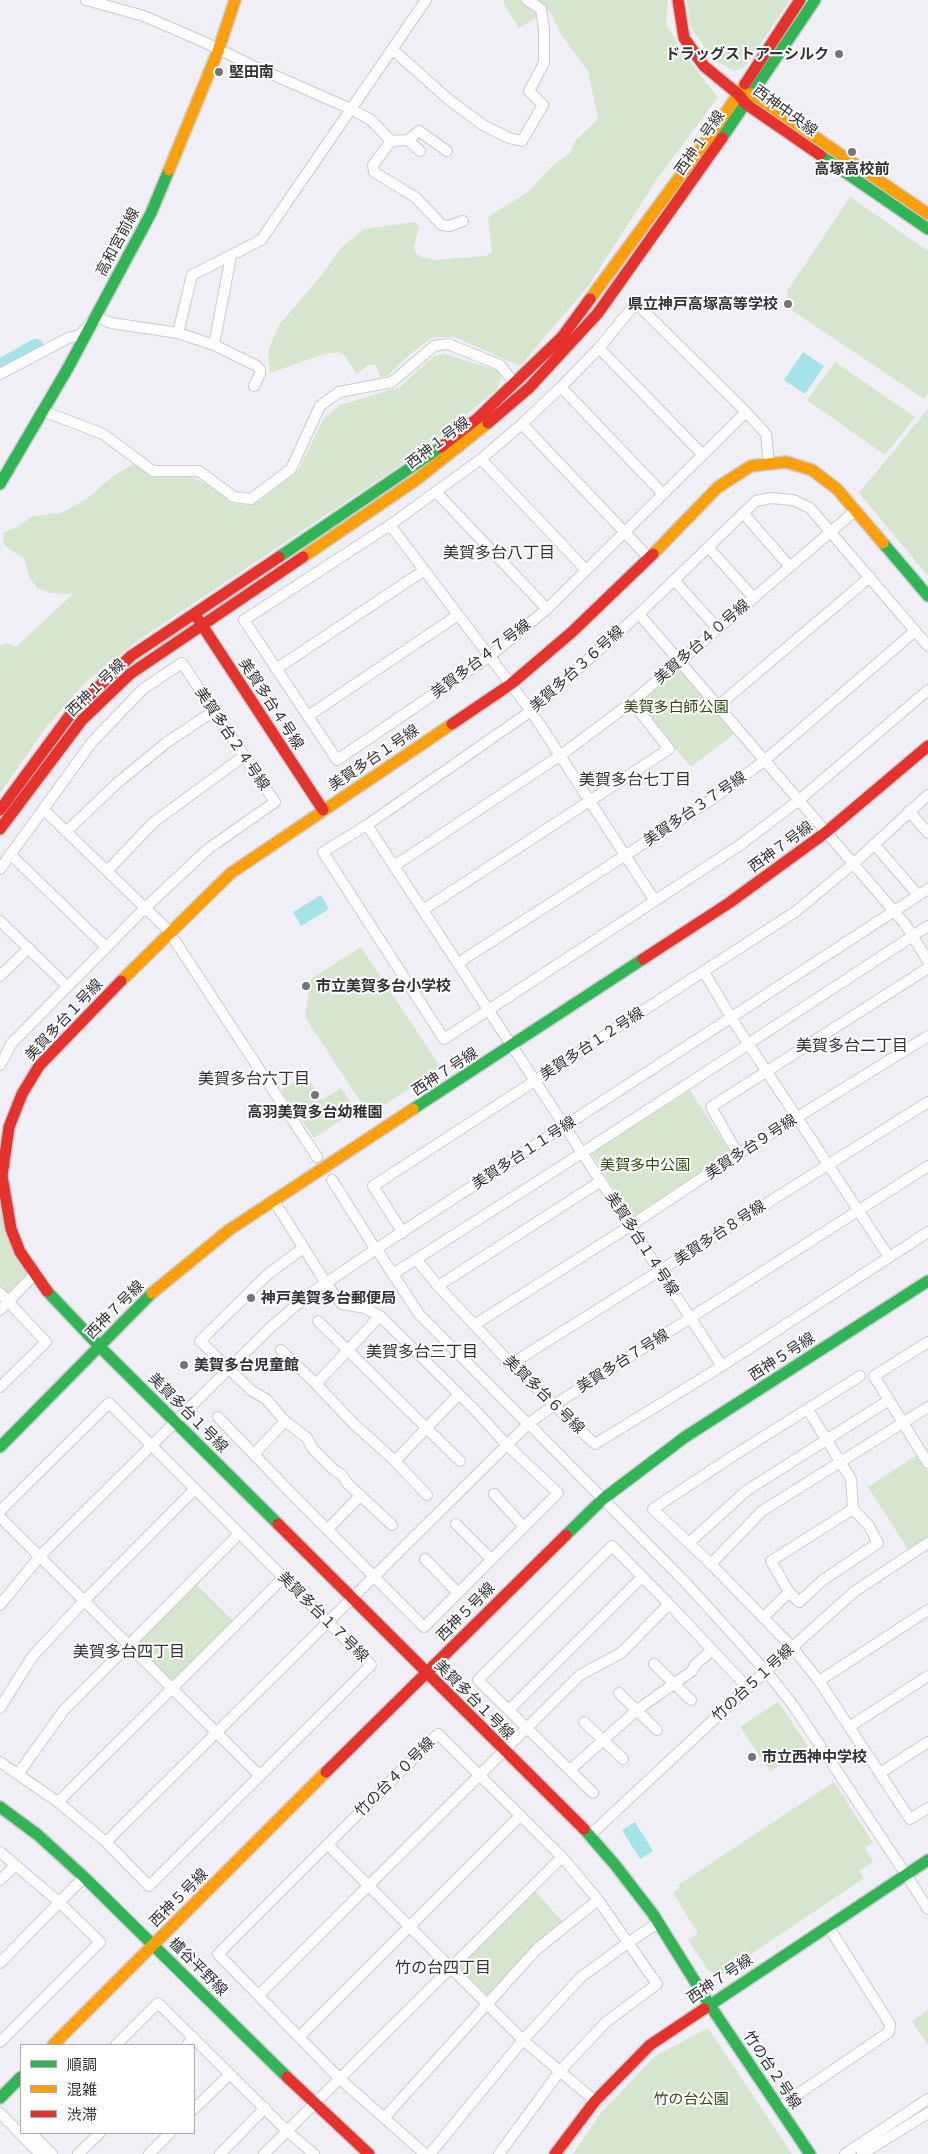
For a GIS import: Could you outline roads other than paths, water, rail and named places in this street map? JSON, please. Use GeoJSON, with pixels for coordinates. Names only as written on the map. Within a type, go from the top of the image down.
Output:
{"type":"FeatureCollection","features":[{"type":"Feature","properties":{"kind":"street"},"geometry":{"type":"LineString","coordinates":[[86,0],[144,16],[351,108],[371,120],[391,140],[408,140],[419,130],[447,150]]}},
{"type":"Feature","properties":{"kind":"street","name":"高和宮前線"},"geometry":{"type":"LineString","coordinates":[[0,484],[96,317],[151,213],[218,48],[235,0]]}},
{"type":"Feature","properties":{"kind":"street"},"geometry":{"type":"LineString","coordinates":[[178,333],[192,275],[261,240],[426,0]]}},
{"type":"Feature","properties":{"kind":"street"},"geometry":{"type":"LineString","coordinates":[[392,50],[448,99],[483,125],[509,138],[522,141],[543,105],[530,91],[544,63],[544,29],[540,9],[528,0]]}},
{"type":"Feature","properties":{"kind":"street"},"geometry":{"type":"LineString","coordinates":[[678,0],[684,38],[704,66],[738,94]]}},
{"type":"Feature","properties":{"kind":"street","name":"西神１号線"},"geometry":{"type":"LineString","coordinates":[[0,810],[73,711],[131,656],[427,458],[478,418],[562,337],[712,133],[800,0]]}},
{"type":"Feature","properties":{"kind":"street","name":"西神１号線"},"geometry":{"type":"LineString","coordinates":[[0,829],[82,720],[130,674],[416,480],[474,436],[529,388],[598,313],[749,99],[814,0]]}},
{"type":"Feature","properties":{"kind":"street","name":"西神中央線"},"geometry":{"type":"LineString","coordinates":[[738,94],[749,99],[928,214]]}},
{"type":"Feature","properties":{"kind":"street","name":"西神中央線"},"geometry":{"type":"LineString","coordinates":[[749,99],[928,229]]}},
{"type":"Feature","properties":{"kind":"street"},"geometry":{"type":"LineString","coordinates":[[391,140],[373,165],[374,172],[415,197],[442,225],[449,226],[463,222]]}},
{"type":"Feature","properties":{"kind":"street"},"geometry":{"type":"LineString","coordinates":[[408,140],[420,151]]}},
{"type":"Feature","properties":{"kind":"street"},"geometry":{"type":"LineString","coordinates":[[214,345],[231,256]]}},
{"type":"Feature","properties":{"kind":"street","name":"美賀多台４７号線"},"geometry":{"type":"LineString","coordinates":[[636,303],[746,412],[547,609],[490,656],[337,760],[244,620],[390,525],[436,492],[522,424],[561,387],[598,348],[636,303]]}},
{"type":"Feature","properties":{"kind":"street"},"geometry":{"type":"LineString","coordinates":[[0,374],[68,338],[80,335],[96,317],[111,322],[178,333],[214,345],[257,366],[260,374],[254,386]]}},
{"type":"Feature","properties":{"kind":"street"},"geometry":{"type":"LineString","coordinates":[[43,411],[103,434],[153,470],[199,470],[234,497],[252,499],[292,469],[320,406],[339,392],[392,382],[434,346],[448,344],[500,365],[515,384]]}},
{"type":"Feature","properties":{"kind":"street"},"geometry":{"type":"LineString","coordinates":[[598,348],[703,455]]}},
{"type":"Feature","properties":{"kind":"street"},"geometry":{"type":"LineString","coordinates":[[561,387],[664,494]]}},
{"type":"Feature","properties":{"kind":"street"},"geometry":{"type":"LineString","coordinates":[[746,412],[766,434],[769,464]]}},
{"type":"Feature","properties":{"kind":"street"},"geometry":{"type":"LineString","coordinates":[[522,424],[649,558]]}},
{"type":"Feature","properties":{"kind":"street"},"geometry":{"type":"LineString","coordinates":[[481,458],[586,570]]}},
{"type":"Feature","properties":{"kind":"street","name":"美賀多台１号線"},"geometry":{"type":"LineString","coordinates":[[709,2004],[658,1923],[616,1866],[589,1836],[100,1347],[34,1275],[20,1252],[11,1229],[1,1176],[9,1127],[22,1094],[39,1066],[172,936],[231,873],[511,684],[572,632],[649,558],[718,487],[751,466],[786,462],[812,470],[837,489],[928,596]]}},
{"type":"Feature","properties":{"kind":"street"},"geometry":{"type":"LineString","coordinates":[[436,492],[547,609]]}},
{"type":"Feature","properties":{"kind":"street","name":"美賀多台３６号線"},"geometry":{"type":"LineString","coordinates":[[489,1010],[444,1040],[323,852],[367,825],[531,711],[639,614],[756,501],[771,498],[793,500],[810,508],[928,646]]}},
{"type":"Feature","properties":{"kind":"street","name":"美賀多台４０号線"},"geometry":{"type":"LineString","coordinates":[[394,866],[561,755],[632,702],[856,511]]}},
{"type":"Feature","properties":{"kind":"street"},"geometry":{"type":"LineString","coordinates":[[743,513],[790,567]]}},
{"type":"Feature","properties":{"kind":"street"},"geometry":{"type":"LineString","coordinates":[[390,525],[531,711],[655,901]]}},
{"type":"Feature","properties":{"kind":"street"},"geometry":{"type":"LineString","coordinates":[[708,547],[754,597]]}},
{"type":"Feature","properties":{"kind":"street"},"geometry":{"type":"LineString","coordinates":[[276,669],[423,571]]}},
{"type":"Feature","properties":{"kind":"street"},"geometry":{"type":"LineString","coordinates":[[718,706],[870,577]]}},
{"type":"Feature","properties":{"kind":"street"},"geometry":{"type":"LineString","coordinates":[[674,580],[717,628]]}},
{"type":"Feature","properties":{"kind":"street","name":"美賀多台４号線"},"geometry":{"type":"LineString","coordinates":[[195,614],[323,810]]}},
{"type":"Feature","properties":{"kind":"street"},"geometry":{"type":"LineString","coordinates":[[639,614],[905,924],[928,960]]}},
{"type":"Feature","properties":{"kind":"street"},"geometry":{"type":"LineString","coordinates":[[308,716],[458,615]]}},
{"type":"Feature","properties":{"kind":"street","name":"美賀多台３７号線"},"geometry":{"type":"LineString","coordinates":[[458,963],[712,800],[764,761],[915,632]]}},
{"type":"Feature","properties":{"kind":"street","name":"美賀多台２４号線"},"geometry":{"type":"LineString","coordinates":[[0,869],[92,742],[143,690],[182,663],[275,802],[208,849],[145,908],[12,1043],[0,1065]]}},
{"type":"Feature","properties":{"kind":"street"},"geometry":{"type":"LineString","coordinates":[[489,1010],[740,845],[798,801],[928,690]]}},
{"type":"Feature","properties":{"kind":"street"},"geometry":{"type":"LineString","coordinates":[[423,910],[669,749],[632,702]]}},
{"type":"Feature","properties":{"kind":"street"},"geometry":{"type":"LineString","coordinates":[[66,832],[116,784],[166,744],[214,711]]}},
{"type":"Feature","properties":{"kind":"street","name":"西神７号線"},"geometry":{"type":"LineString","coordinates":[[0,1447],[162,1283],[228,1230],[728,904],[825,833],[928,746]]}},
{"type":"Feature","properties":{"kind":"street"},"geometry":{"type":"LineString","coordinates":[[107,871],[154,822],[244,756]]}},
{"type":"Feature","properties":{"kind":"street","name":"美賀多台１２号線"},"geometry":{"type":"LineString","coordinates":[[403,1233],[373,1186],[795,912],[853,864],[928,795]]}},
{"type":"Feature","properties":{"kind":"street"},"geometry":{"type":"LineString","coordinates":[[42,809],[172,936],[316,1156]]}},
{"type":"Feature","properties":{"kind":"street"},"geometry":{"type":"LineString","coordinates":[[909,811],[928,833]]}},
{"type":"Feature","properties":{"kind":"street"},"geometry":{"type":"LineString","coordinates":[[367,825],[512,1046]]}},
{"type":"Feature","properties":{"kind":"street"},"geometry":{"type":"LineString","coordinates":[[874,844],[918,895]]}},
{"type":"Feature","properties":{"kind":"street"},"geometry":{"type":"LineString","coordinates":[[10,854],[106,947]]}},
{"type":"Feature","properties":{"kind":"street","name":"美賀多台１１号線"},"geometry":{"type":"LineString","coordinates":[[0,1605],[40,1556],[271,1327],[307,1296],[928,889]]}},
{"type":"Feature","properties":{"kind":"street"},"geometry":{"type":"LineString","coordinates":[[0,921],[67,986]]}},
{"type":"Feature","properties":{"kind":"street"},"geometry":{"type":"LineString","coordinates":[[917,933],[928,926]]}},
{"type":"Feature","properties":{"kind":"street"},"geometry":{"type":"LineString","coordinates":[[588,1149],[908,940]]}},
{"type":"Feature","properties":{"kind":"street"},"geometry":{"type":"LineString","coordinates":[[0,976],[29,948]]}},
{"type":"Feature","properties":{"kind":"street"},"geometry":{"type":"LineString","coordinates":[[738,1154],[711,1108],[767,1070],[928,968]]}},
{"type":"Feature","properties":{"kind":"street"},"geometry":{"type":"LineString","coordinates":[[704,972],[732,1018],[889,1256]]}},
{"type":"Feature","properties":{"kind":"street","name":"美賀多台９号線"},"geometry":{"type":"LineString","coordinates":[[474,1325],[630,1226],[738,1154],[928,1036]]}},
{"type":"Feature","properties":{"kind":"street","name":"美賀多台１４号線"},"geometry":{"type":"LineString","coordinates":[[512,1046],[722,1366]]}},
{"type":"Feature","properties":{"kind":"street","name":"美賀多台８号線"},"geometry":{"type":"LineString","coordinates":[[511,1364],[928,1102]]}},
{"type":"Feature","properties":{"kind":"street"},"geometry":{"type":"LineString","coordinates":[[393,1274],[579,1155]]}},
{"type":"Feature","properties":{"kind":"street","name":"美賀多台７号線"},"geometry":{"type":"LineString","coordinates":[[106,1842],[528,1424],[554,1404],[928,1166]]}},
{"type":"Feature","properties":{"kind":"street"},"geometry":{"type":"LineString","coordinates":[[332,1180],[418,1314],[599,1495]]}},
{"type":"Feature","properties":{"kind":"street"},"geometry":{"type":"LineString","coordinates":[[438,1286],[601,1181]]}},
{"type":"Feature","properties":{"kind":"street"},"geometry":{"type":"LineString","coordinates":[[218,1417],[424,1627],[558,1493],[506,1444],[459,1394],[380,1316],[365,1308],[342,1304],[326,1283],[274,1201]]}},
{"type":"Feature","properties":{"kind":"street","name":"美賀多台６号線"},"geometry":{"type":"LineString","coordinates":[[416,1259],[438,1286],[511,1364],[595,1444],[722,1366],[928,1232]]}},
{"type":"Feature","properties":{"kind":"street"},"geometry":{"type":"LineString","coordinates":[[303,1248],[267,1275],[200,1341],[228,1370],[252,1391],[266,1399],[285,1421],[307,1438],[313,1449],[392,1525]]}},
{"type":"Feature","properties":{"kind":"street"},"geometry":{"type":"LineString","coordinates":[[0,1310],[34,1275]]}},
{"type":"Feature","properties":{"kind":"street","name":"西神５号線"},"geometry":{"type":"LineString","coordinates":[[54,2044],[425,1673],[603,1499],[685,1437],[928,1281]]}},
{"type":"Feature","properties":{"kind":"street"},"geometry":{"type":"LineString","coordinates":[[0,1292],[46,1342],[0,1387]]}},
{"type":"Feature","properties":{"kind":"street"},"geometry":{"type":"LineString","coordinates":[[316,1384],[380,1316]]}},
{"type":"Feature","properties":{"kind":"street"},"geometry":{"type":"LineString","coordinates":[[318,1321],[460,1461]]}},
{"type":"Feature","properties":{"kind":"street"},"geometry":{"type":"LineString","coordinates":[[928,1342],[874,1376],[928,1463]]}},
{"type":"Feature","properties":{"kind":"street"},"geometry":{"type":"LineString","coordinates":[[282,1350],[427,1495]]}},
{"type":"Feature","properties":{"kind":"street"},"geometry":{"type":"LineString","coordinates":[[860,1376],[653,1509],[711,1564],[792,1647],[819,1681],[910,1819],[928,1808]]}},
{"type":"Feature","properties":{"kind":"street"},"geometry":{"type":"LineString","coordinates":[[395,1461],[459,1394]]}},
{"type":"Feature","properties":{"kind":"street"},"geometry":{"type":"LineString","coordinates":[[689,1544],[746,1491],[890,1400]]}},
{"type":"Feature","properties":{"kind":"street","name":"美賀多台１７号線"},"geometry":{"type":"LineString","coordinates":[[0,1511],[109,1403],[371,1666],[149,1886],[106,1842],[58,1802],[0,1762]]}},
{"type":"Feature","properties":{"kind":"street"},"geometry":{"type":"LineString","coordinates":[[711,1564],[762,1511],[928,1407]]}},
{"type":"Feature","properties":{"kind":"street"},"geometry":{"type":"LineString","coordinates":[[808,1410],[852,1479],[853,1509],[869,1526],[878,1543],[823,1580],[799,1602],[788,1592],[771,1561],[853,1509]]}},
{"type":"Feature","properties":{"kind":"street"},"geometry":{"type":"LineString","coordinates":[[254,1454],[285,1421]]}},
{"type":"Feature","properties":{"kind":"street"},"geometry":{"type":"LineString","coordinates":[[0,1708],[32,1658],[84,1601],[194,1490]]}},
{"type":"Feature","properties":{"kind":"street"},"geometry":{"type":"LineString","coordinates":[[494,1494],[524,1527]]}},
{"type":"Feature","properties":{"kind":"street"},"geometry":{"type":"LineString","coordinates":[[328,1529],[360,1496]]}},
{"type":"Feature","properties":{"kind":"street"},"geometry":{"type":"LineString","coordinates":[[608,1504],[687,1584],[767,1672],[793,1705],[901,1867]]}},
{"type":"Feature","properties":{"kind":"street"},"geometry":{"type":"LineString","coordinates":[[0,1517],[260,1776]]}},
{"type":"Feature","properties":{"kind":"street"},"geometry":{"type":"LineString","coordinates":[[456,1524],[491,1559]]}},
{"type":"Feature","properties":{"kind":"street"},"geometry":{"type":"LineString","coordinates":[[18,1774],[64,1710],[240,1534]]}},
{"type":"Feature","properties":{"kind":"street","name":"竹の台５１号線"},"geometry":{"type":"LineString","coordinates":[[589,1836],[855,1590],[928,1543]]}},
{"type":"Feature","properties":{"kind":"street"},"geometry":{"type":"LineString","coordinates":[[593,1793],[478,1680],[612,1546],[748,1688]]}},
{"type":"Feature","properties":{"kind":"street"},"geometry":{"type":"LineString","coordinates":[[426,1559],[457,1592]]}},
{"type":"Feature","properties":{"kind":"street"},"geometry":{"type":"LineString","coordinates":[[508,1710],[642,1577]]}},
{"type":"Feature","properties":{"kind":"street"},"geometry":{"type":"LineString","coordinates":[[58,1802],[283,1578]]}},
{"type":"Feature","properties":{"kind":"street"},"geometry":{"type":"LineString","coordinates":[[763,1618],[788,1592]]}},
{"type":"Feature","properties":{"kind":"street"},"geometry":{"type":"LineString","coordinates":[[259,1995],[580,1675],[621,1653],[669,1604]]}},
{"type":"Feature","properties":{"kind":"street"},"geometry":{"type":"LineString","coordinates":[[819,1681],[928,1610]]}},
{"type":"Feature","properties":{"kind":"street"},"geometry":{"type":"LineString","coordinates":[[570,1770],[637,1710],[692,1671],[694,1665],[712,1650]]}},
{"type":"Feature","properties":{"kind":"street"},"geometry":{"type":"LineString","coordinates":[[654,1664],[691,1700]]}},
{"type":"Feature","properties":{"kind":"street"},"geometry":{"type":"LineString","coordinates":[[850,1727],[928,1676]]}},
{"type":"Feature","properties":{"kind":"street"},"geometry":{"type":"LineString","coordinates":[[619,1693],[657,1730]]}},
{"type":"Feature","properties":{"kind":"street"},"geometry":{"type":"LineString","coordinates":[[584,1722],[623,1759]]}},
{"type":"Feature","properties":{"kind":"street","name":"竹の台４０号線"},"geometry":{"type":"LineString","coordinates":[[425,2154],[340,2079],[218,1954],[438,1734],[562,1857],[598,1900],[657,1984],[606,2022],[560,2071],[498,2154]]}},
{"type":"Feature","properties":{"kind":"street"},"geometry":{"type":"LineString","coordinates":[[880,1773],[928,1742]]}},
{"type":"Feature","properties":{"kind":"street","name":"櫨谷平野線"},"geometry":{"type":"LineString","coordinates":[[0,1808],[38,1835],[84,1877],[315,2105],[369,2154]]}},
{"type":"Feature","properties":{"kind":"street"},"geometry":{"type":"LineString","coordinates":[[299,2037],[520,1816]]}},
{"type":"Feature","properties":{"kind":"street"},"geometry":{"type":"LineString","coordinates":[[328,1845],[523,2040],[595,2100]]}},
{"type":"Feature","properties":{"kind":"street"},"geometry":{"type":"LineString","coordinates":[[0,1852],[59,1902],[100,1942],[0,2042]]}},
{"type":"Feature","properties":{"kind":"street"},"geometry":{"type":"LineString","coordinates":[[264,2154],[562,1857]]}},
{"type":"Feature","properties":{"kind":"street","name":"西神７号線"},"geometry":{"type":"LineString","coordinates":[[555,2154],[595,2100],[650,2045],[928,1860]]}},
{"type":"Feature","properties":{"kind":"street"},"geometry":{"type":"LineString","coordinates":[[0,1880],[16,1865]]}},
{"type":"Feature","properties":{"kind":"street"},"geometry":{"type":"LineString","coordinates":[[0,1963],[84,1877]]}},
{"type":"Feature","properties":{"kind":"street"},"geometry":{"type":"LineString","coordinates":[[910,1881],[928,1909]]}},
{"type":"Feature","properties":{"kind":"street"},"geometry":{"type":"LineString","coordinates":[[384,2118],[537,1949],[598,1900]]}},
{"type":"Feature","properties":{"kind":"street"},"geometry":{"type":"LineString","coordinates":[[430,2154],[523,2040],[581,1977],[658,1923]]}},
{"type":"Feature","properties":{"kind":"street"},"geometry":{"type":"LineString","coordinates":[[779,2107],[889,2032],[890,2024],[828,1926]]}},
{"type":"Feature","properties":{"kind":"street"},"geometry":{"type":"LineString","coordinates":[[117,2044],[158,2003],[190,2042]]}},
{"type":"Feature","properties":{"kind":"street","name":"竹の台２号線"},"geometry":{"type":"LineString","coordinates":[[709,2004],[810,2154]]}},
{"type":"Feature","properties":{"kind":"street"},"geometry":{"type":"LineString","coordinates":[[195,2046],[230,2074],[308,2152]]}},
{"type":"Feature","properties":{"kind":"street"},"geometry":{"type":"LineString","coordinates":[[195,2109],[230,2074]]}},
{"type":"Feature","properties":{"kind":"street"},"geometry":{"type":"LineString","coordinates":[[0,2098],[20,2078]]}},
{"type":"Feature","properties":{"kind":"street"},"geometry":{"type":"LineString","coordinates":[[845,2154],[928,2099]]}},
{"type":"Feature","properties":{"kind":"street"},"geometry":{"type":"LineString","coordinates":[[220,2154],[265,2108]]}},
{"type":"Feature","properties":{"kind":"street"},"geometry":{"type":"LineString","coordinates":[[862,2154],[928,2112]]}},
{"type":"Feature","properties":{"kind":"street"},"geometry":{"type":"LineString","coordinates":[[0,2113],[20,2134]]}},
{"type":"Feature","properties":{"kind":"street"},"geometry":{"type":"LineString","coordinates":[[20,2134],[40,2154]]}},
{"type":"Feature","properties":{"kind":"street"},"geometry":{"type":"LineString","coordinates":[[32,2134],[52,2154]]}},
{"type":"Feature","properties":{"kind":"street"},"geometry":{"type":"LineString","coordinates":[[78,2154],[99,2134]]}},
{"type":"Feature","properties":{"kind":"street"},"geometry":{"type":"LineString","coordinates":[[149,2154],[169,2134]]}},
{"type":"Feature","properties":{"kind":"water"},"geometry":{"type":"Polygon","coordinates":[[[803,352],[824,366],[805,394],[784,380],[803,352]]]}},
{"type":"Feature","properties":{"kind":"water"},"geometry":{"type":"Polygon","coordinates":[[[321,895],[329,909],[301,926],[293,912],[321,895]]]}},
{"type":"Feature","properties":{"kind":"water"},"geometry":{"type":"Polygon","coordinates":[[[635,1822],[653,1851],[640,1859],[622,1830],[635,1822]]]}},
{"type":"Feature","properties":{"kind":"waterway"},"geometry":{"type":"LineString","coordinates":[[0,367],[36,347]]}},
{"type":"Feature","properties":{"kind":"place","name":"ドラッグストアーシルク"},"geometry":{"type":"Point","coordinates":[839,54]}},
{"type":"Feature","properties":{"kind":"place","name":"堅田南"},"geometry":{"type":"Point","coordinates":[219,72]}},
{"type":"Feature","properties":{"kind":"place","name":"高塚高校前"},"geometry":{"type":"Point","coordinates":[852,152]}},
{"type":"Feature","properties":{"kind":"place","name":"県立神戸高塚高等学校"},"geometry":{"type":"Point","coordinates":[788,304]}},
{"type":"Feature","properties":{"kind":"place","name":"市立美賀多台小学校"},"geometry":{"type":"Point","coordinates":[306,986]}},
{"type":"Feature","properties":{"kind":"place","name":"高羽美賀多台幼稚園"},"geometry":{"type":"Point","coordinates":[315,1095]}},
{"type":"Feature","properties":{"kind":"place","name":"神戸美賀多台郵便局"},"geometry":{"type":"Point","coordinates":[251,1298]}},
{"type":"Feature","properties":{"kind":"place","name":"美賀多台児童館"},"geometry":{"type":"Point","coordinates":[184,1365]}},
{"type":"Feature","properties":{"kind":"place","name":"市立西神中学校"},"geometry":{"type":"Point","coordinates":[752,1757]}},
{"type":"Feature","properties":{"kind":"district","name":"美賀多台八丁目"},"geometry":{"type":"Point","coordinates":[499,553]}},
{"type":"Feature","properties":{"kind":"district","name":"美賀多台七丁目"},"geometry":{"type":"Point","coordinates":[635,780]}},
{"type":"Feature","properties":{"kind":"district","name":"美賀多台二丁目"},"geometry":{"type":"Point","coordinates":[852,1046]}},
{"type":"Feature","properties":{"kind":"district","name":"美賀多台六丁目"},"geometry":{"type":"Point","coordinates":[254,1079]}},
{"type":"Feature","properties":{"kind":"district","name":"美賀多台三丁目"},"geometry":{"type":"Point","coordinates":[422,1352]}},
{"type":"Feature","properties":{"kind":"district","name":"美賀多台四丁目"},"geometry":{"type":"Point","coordinates":[129,1652]}},
{"type":"Feature","properties":{"kind":"district","name":"竹の台四丁目"},"geometry":{"type":"Point","coordinates":[443,1968]}},
{"type":"Feature","properties":{"kind":"park label","name":"美賀多白師公園"},"geometry":{"type":"Point","coordinates":[676,707]}},
{"type":"Feature","properties":{"kind":"park label","name":"美賀多中公園"},"geometry":{"type":"Point","coordinates":[645,1165]}},
{"type":"Feature","properties":{"kind":"park label","name":"竹の台公園"},"geometry":{"type":"Point","coordinates":[691,2099]}}]}
